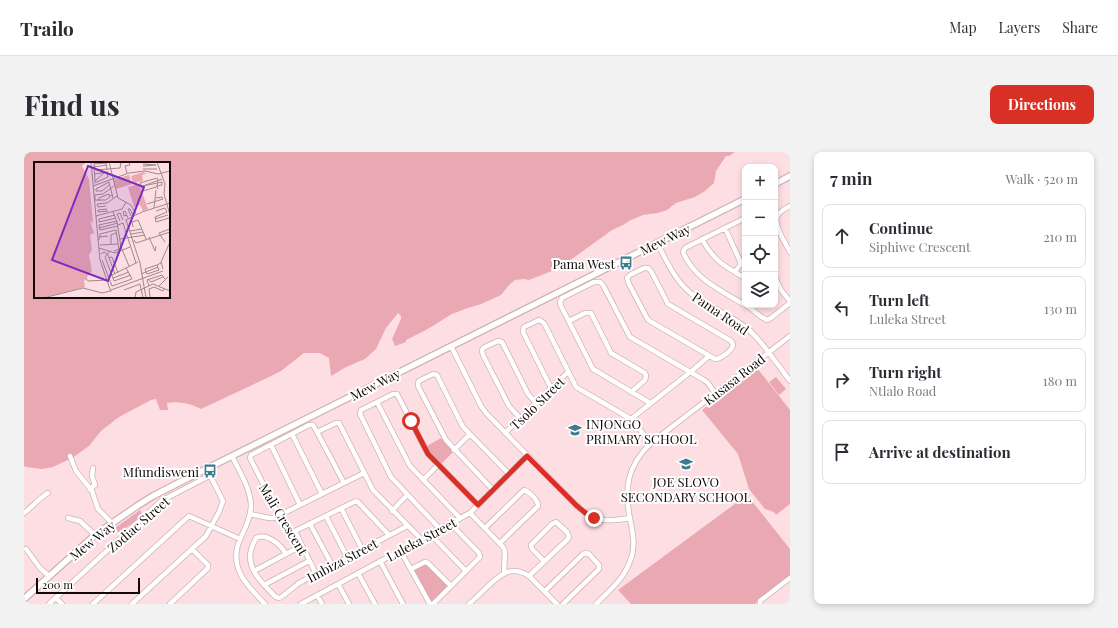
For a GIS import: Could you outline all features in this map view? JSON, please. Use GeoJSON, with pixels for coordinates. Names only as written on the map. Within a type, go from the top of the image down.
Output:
{"type":"FeatureCollection","features":[{"type":"Feature","properties":{"kind":"main road"},"geometry":{"type":"LineString","coordinates":[[778,182],[790,176]]}},
{"type":"Feature","properties":{"kind":"main road","name":"Mew Way"},"geometry":{"type":"LineString","coordinates":[[25,596],[95,535],[153,496],[743,200]]}},
{"type":"Feature","properties":{"kind":"street"},"geometry":{"type":"LineString","coordinates":[[778,215],[790,206]]}},
{"type":"Feature","properties":{"kind":"street"},"geometry":{"type":"LineString","coordinates":[[742,219],[702,239],[684,249],[683,252],[694,270],[700,276],[716,288],[742,303]]}},
{"type":"Feature","properties":{"kind":"street"},"geometry":{"type":"LineString","coordinates":[[778,227],[790,252]]}},
{"type":"Feature","properties":{"kind":"street"},"geometry":{"type":"LineString","coordinates":[[724,228],[740,261],[740,265],[735,272]]}},
{"type":"Feature","properties":{"kind":"street"},"geometry":{"type":"LineString","coordinates":[[702,239],[715,258],[742,276]]}},
{"type":"Feature","properties":{"kind":"street","name":"Pama Road"},"geometry":{"type":"LineString","coordinates":[[658,243],[676,278],[686,289],[747,329],[758,339],[790,381]]}},
{"type":"Feature","properties":{"kind":"street"},"geometry":{"type":"LineString","coordinates":[[644,268],[648,268],[668,304],[733,342],[733,347],[720,358],[715,359],[709,356],[648,320],[629,284],[628,276],[644,268]]}},
{"type":"Feature","properties":{"kind":"street"},"geometry":{"type":"LineString","coordinates":[[650,403],[593,369],[560,304],[561,300],[594,282],[600,282],[630,337],[706,381],[716,393]]}},
{"type":"Feature","properties":{"kind":"street"},"geometry":{"type":"LineString","coordinates":[[750,308],[763,319],[767,320],[771,318],[790,302],[778,286]]}},
{"type":"Feature","properties":{"kind":"street"},"geometry":{"type":"LineString","coordinates":[[569,322],[585,313],[590,313],[611,353],[645,373],[645,380],[631,392]]}},
{"type":"Feature","properties":{"kind":"street"},"geometry":{"type":"LineString","coordinates":[[551,388],[524,335],[524,327],[536,321],[542,321],[578,389],[631,419],[651,443]]}},
{"type":"Feature","properties":{"kind":"street","name":"Kusasa Road"},"geometry":{"type":"LineString","coordinates":[[596,604],[619,581],[624,574],[633,554],[634,540],[627,493],[630,474],[638,458],[651,443],[790,336]]}},
{"type":"Feature","properties":{"kind":"street"},"geometry":{"type":"LineString","coordinates":[[520,418],[509,406],[483,355],[482,350],[484,348],[498,341],[502,342],[528,394],[536,403]]}},
{"type":"Feature","properties":{"kind":"street"},"geometry":{"type":"LineString","coordinates":[[451,346],[484,410],[577,506],[588,515],[606,521],[630,518]]}},
{"type":"Feature","properties":{"kind":"street"},"geometry":{"type":"LineString","coordinates":[[631,419],[709,356]]}},
{"type":"Feature","properties":{"kind":"street","name":"Tsolo Street"},"geometry":{"type":"LineString","coordinates":[[506,433],[568,372]]}},
{"type":"Feature","properties":{"kind":"street"},"geometry":{"type":"LineString","coordinates":[[493,490],[444,438],[418,386],[419,381],[433,374],[437,375],[462,425],[509,474]]}},
{"type":"Feature","properties":{"kind":"street"},"geometry":{"type":"LineString","coordinates":[[440,529],[391,477],[360,414],[361,410],[392,394],[397,394],[427,452],[478,505]]}},
{"type":"Feature","properties":{"kind":"street"},"geometry":{"type":"LineString","coordinates":[[377,402],[408,463],[460,518]]}},
{"type":"Feature","properties":{"kind":"street"},"geometry":{"type":"LineString","coordinates":[[344,483],[317,432],[336,422],[339,423],[374,492],[421,539]]}},
{"type":"Feature","properties":{"kind":"street","name":"Mali Crescent"},"geometry":{"type":"LineString","coordinates":[[316,574],[295,531],[293,532],[287,528],[250,458],[253,453],[311,425],[314,426],[317,432]]}},
{"type":"Feature","properties":{"kind":"street"},"geometry":{"type":"LineString","coordinates":[[292,434],[322,494]]}},
{"type":"Feature","properties":{"kind":"street"},"geometry":{"type":"LineString","coordinates":[[454,450],[470,434]]}},
{"type":"Feature","properties":{"kind":"street"},"geometry":{"type":"LineString","coordinates":[[270,445],[300,505]]}},
{"type":"Feature","properties":{"kind":"street"},"geometry":{"type":"LineString","coordinates":[[70,456],[76,471],[93,493],[98,509],[112,523]]}},
{"type":"Feature","properties":{"kind":"street"},"geometry":{"type":"LineString","coordinates":[[232,456],[248,490],[251,505],[250,514],[237,549],[237,561],[242,578],[265,604]]}},
{"type":"Feature","properties":{"kind":"street","name":"Luleka Street"},"geometry":{"type":"LineString","coordinates":[[301,604],[470,512],[527,456]]}},
{"type":"Feature","properties":{"kind":"street"},"geometry":{"type":"LineString","coordinates":[[423,480],[438,465]]}},
{"type":"Feature","properties":{"kind":"street"},"geometry":{"type":"LineString","coordinates":[[90,489],[95,485],[92,476],[93,468]]}},
{"type":"Feature","properties":{"kind":"street"},"geometry":{"type":"LineString","coordinates":[[250,514],[274,518],[364,473]]}},
{"type":"Feature","properties":{"kind":"street","name":"Zodiac Street"},"geometry":{"type":"LineString","coordinates":[[49,604],[161,501],[209,476],[212,478],[223,501],[212,526]]}},
{"type":"Feature","properties":{"kind":"street"},"geometry":{"type":"LineString","coordinates":[[485,528],[524,490],[527,491],[537,502],[538,506],[500,543]]}},
{"type":"Feature","properties":{"kind":"street"},"geometry":{"type":"LineString","coordinates":[[24,513],[40,498],[48,493]]}},
{"type":"Feature","properties":{"kind":"street"},"geometry":{"type":"LineString","coordinates":[[392,511],[408,495]]}},
{"type":"Feature","properties":{"kind":"street"},"geometry":{"type":"LineString","coordinates":[[295,531],[357,501],[389,535]]}},
{"type":"Feature","properties":{"kind":"street"},"geometry":{"type":"LineString","coordinates":[[341,508],[362,549]]}},
{"type":"Feature","properties":{"kind":"street"},"geometry":{"type":"LineString","coordinates":[[470,512],[503,547],[505,551],[504,573]]}},
{"type":"Feature","properties":{"kind":"street"},"geometry":{"type":"LineString","coordinates":[[93,604],[188,517],[191,516],[240,539]]}},
{"type":"Feature","properties":{"kind":"street"},"geometry":{"type":"LineString","coordinates":[[326,516],[347,557]]}},
{"type":"Feature","properties":{"kind":"street"},"geometry":{"type":"LineString","coordinates":[[68,518],[80,521],[95,535]]}},
{"type":"Feature","properties":{"kind":"street"},"geometry":{"type":"LineString","coordinates":[[529,576],[569,537],[567,532],[556,522],[552,524],[531,545],[532,549],[544,561]]}},
{"type":"Feature","properties":{"kind":"street"},"geometry":{"type":"LineString","coordinates":[[400,550],[431,604],[479,559],[480,554],[450,523]]}},
{"type":"Feature","properties":{"kind":"street"},"geometry":{"type":"LineString","coordinates":[[310,524],[332,566]]}},
{"type":"Feature","properties":{"kind":"street"},"geometry":{"type":"LineString","coordinates":[[132,604],[206,536],[212,526]]}},
{"type":"Feature","properties":{"kind":"street","name":"Imbiza Street"},"geometry":{"type":"LineString","coordinates":[[264,584],[276,597],[282,597],[292,587],[407,526]]}},
{"type":"Feature","properties":{"kind":"street"},"geometry":{"type":"LineString","coordinates":[[430,534],[466,571]]}},
{"type":"Feature","properties":{"kind":"street"},"geometry":{"type":"LineString","coordinates":[[286,554],[283,548],[269,538],[260,536],[256,538],[250,552],[251,565],[256,575],[264,584],[309,561]]}},
{"type":"Feature","properties":{"kind":"street"},"geometry":{"type":"LineString","coordinates":[[254,571],[301,546]]}},
{"type":"Feature","properties":{"kind":"street"},"geometry":{"type":"LineString","coordinates":[[170,604],[208,568],[208,565],[192,548]]}},
{"type":"Feature","properties":{"kind":"street"},"geometry":{"type":"LineString","coordinates":[[26,549],[40,568],[49,576]]}},
{"type":"Feature","properties":{"kind":"street"},"geometry":{"type":"LineString","coordinates":[[545,591],[583,554],[587,553],[598,563],[599,569],[563,604]]}},
{"type":"Feature","properties":{"kind":"street"},"geometry":{"type":"LineString","coordinates":[[380,562],[403,604]]}},
{"type":"Feature","properties":{"kind":"street"},"geometry":{"type":"LineString","coordinates":[[411,569],[425,562],[428,563],[451,586]]}},
{"type":"Feature","properties":{"kind":"street"},"geometry":{"type":"LineString","coordinates":[[470,604],[496,578],[509,571],[520,571],[529,576],[557,604]]}},
{"type":"Feature","properties":{"kind":"street"},"geometry":{"type":"LineString","coordinates":[[358,573],[375,604]]}},
{"type":"Feature","properties":{"kind":"street"},"geometry":{"type":"LineString","coordinates":[[760,604],[760,602],[790,578]]}},
{"type":"Feature","properties":{"kind":"street"},"geometry":{"type":"LineString","coordinates":[[338,584],[349,604]]}},
{"type":"Feature","properties":{"kind":"street"},"geometry":{"type":"LineString","coordinates":[[317,595],[322,604]]}},
{"type":"Feature","properties":{"kind":"street"},"geometry":{"type":"LineString","coordinates":[[56,598],[62,604]]}},
{"type":"Feature","properties":{"kind":"shaded area"},"geometry":{"type":"Polygon","coordinates":[[[24,152],[735,152],[729,156],[726,156],[716,171],[714,183],[695,197],[676,203],[667,210],[643,215],[631,220],[612,230],[557,269],[529,280],[515,280],[501,295],[452,314],[406,340],[406,342],[395,346],[392,339],[401,319],[401,316],[398,313],[386,328],[376,349],[365,359],[346,367],[331,376],[329,358],[320,353],[304,353],[281,371],[201,409],[184,403],[171,402],[167,403],[168,410],[160,410],[156,399],[151,400],[119,417],[101,431],[89,446],[72,458],[53,467],[42,469],[24,466],[24,152]]]}},
{"type":"Feature","properties":{"kind":"shaded area"},"geometry":{"type":"Polygon","coordinates":[[[757,368],[790,410],[790,504],[776,515],[774,512],[765,509],[749,489],[738,454],[702,410],[757,368]]]}},
{"type":"Feature","properties":{"kind":"shaded area"},"geometry":{"type":"Polygon","coordinates":[[[776,377],[786,389],[779,395],[769,382],[776,377]]]}},
{"type":"Feature","properties":{"kind":"shaded area"},"geometry":{"type":"Polygon","coordinates":[[[441,438],[453,452],[441,464],[431,455],[427,446],[441,438]]]}},
{"type":"Feature","properties":{"kind":"shaded area"},"geometry":{"type":"Polygon","coordinates":[[[747,495],[790,549],[790,575],[757,601],[756,604],[631,604],[618,590],[747,495]]]}},
{"type":"Feature","properties":{"kind":"shaded area"},"geometry":{"type":"Polygon","coordinates":[[[140,510],[143,515],[119,533],[115,528],[140,510]]]}},
{"type":"Feature","properties":{"kind":"shaded area"},"geometry":{"type":"Polygon","coordinates":[[[425,563],[448,586],[432,603],[414,571],[425,563]]]}},
{"type":"Feature","properties":{"kind":"place","name":"Pama West"},"geometry":{"type":"Point","coordinates":[626,263]}},
{"type":"Feature","properties":{"kind":"place","name":"INJONGO PRIMARY SCHOOL"},"geometry":{"type":"Point","coordinates":[575,430]}},
{"type":"Feature","properties":{"kind":"place","name":"JOE SLOVO SECONDARY SCHOOL"},"geometry":{"type":"Point","coordinates":[686,464]}},
{"type":"Feature","properties":{"kind":"place","name":"Mfundisweni"},"geometry":{"type":"Point","coordinates":[210,471]}},
{"type":"Feature","properties":{"kind":"route"},"geometry":{"type":"LineString","coordinates":[[411,421],[428,454],[478,505],[527,456],[582,511],[594,518]]}}]}
